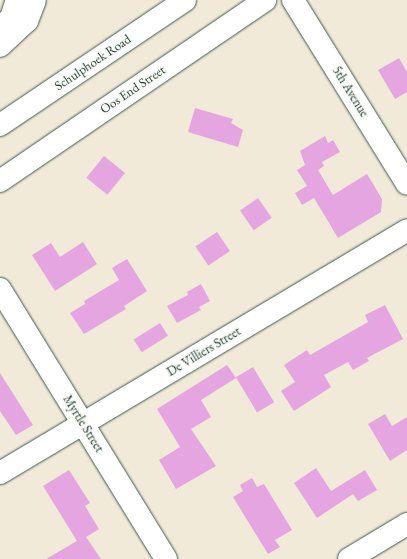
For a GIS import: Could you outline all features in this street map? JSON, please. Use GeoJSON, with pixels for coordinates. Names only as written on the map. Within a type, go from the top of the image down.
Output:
{"type":"FeatureCollection","features":[{"type":"Feature","properties":{"kind":"street"},"geometry":{"type":"LineString","coordinates":[[0,27],[11,18],[17,0]]}},
{"type":"Feature","properties":{"kind":"street"},"geometry":{"type":"LineString","coordinates":[[0,46],[22,26],[30,14],[35,0]]}},
{"type":"Feature","properties":{"kind":"street","name":"Schulphoek Road"},"geometry":{"type":"LineString","coordinates":[[0,124],[185,0]]}},
{"type":"Feature","properties":{"kind":"street","name":"Oos End Street"},"geometry":{"type":"LineString","coordinates":[[0,181],[265,0]]}},
{"type":"Feature","properties":{"kind":"street","name":"5th Avenue"},"geometry":{"type":"LineString","coordinates":[[294,0],[407,184]]}},
{"type":"Feature","properties":{"kind":"street","name":"De Villiers Street"},"geometry":{"type":"LineString","coordinates":[[0,473],[83,425],[407,230]]}},
{"type":"Feature","properties":{"kind":"street","name":"Myrtle Street"},"geometry":{"type":"LineString","coordinates":[[0,289],[166,559]]}},
{"type":"Feature","properties":{"kind":"street"},"geometry":{"type":"LineString","coordinates":[[349,559],[407,524]]}},
{"type":"Feature","properties":{"kind":"building"},"geometry":{"type":"Polygon","coordinates":[[[399,58],[407,72],[407,92],[395,99],[378,70],[399,58]]]}},
{"type":"Feature","properties":{"kind":"building"},"geometry":{"type":"Polygon","coordinates":[[[195,108],[233,119],[231,123],[243,130],[238,147],[188,132],[195,108]]]}},
{"type":"Feature","properties":{"kind":"building"},"geometry":{"type":"Polygon","coordinates":[[[325,136],[328,143],[333,140],[340,152],[322,162],[324,166],[318,170],[333,195],[367,174],[382,199],[381,212],[338,238],[314,198],[302,205],[295,193],[307,186],[297,170],[305,165],[300,151],[325,136]]]}},
{"type":"Feature","properties":{"kind":"building"},"geometry":{"type":"Polygon","coordinates":[[[104,156],[125,173],[107,195],[86,178],[104,156]]]}},
{"type":"Feature","properties":{"kind":"building"},"geometry":{"type":"Polygon","coordinates":[[[258,198],[272,218],[254,230],[240,211],[258,198]]]}},
{"type":"Feature","properties":{"kind":"building"},"geometry":{"type":"Polygon","coordinates":[[[217,232],[230,251],[208,266],[195,247],[217,232]]]}},
{"type":"Feature","properties":{"kind":"building"},"geometry":{"type":"Polygon","coordinates":[[[83,242],[97,264],[55,291],[32,255],[51,243],[60,257],[83,242]]]}},
{"type":"Feature","properties":{"kind":"building"},"geometry":{"type":"Polygon","coordinates":[[[127,259],[147,291],[124,306],[126,309],[84,334],[70,313],[85,304],[84,301],[119,280],[112,268],[127,259]]]}},
{"type":"Feature","properties":{"kind":"building"},"geometry":{"type":"Polygon","coordinates":[[[201,284],[210,301],[199,307],[201,310],[177,323],[167,306],[188,295],[187,292],[201,284]]]}},
{"type":"Feature","properties":{"kind":"building"},"geometry":{"type":"Polygon","coordinates":[[[385,305],[403,339],[367,358],[369,361],[353,370],[348,362],[324,375],[331,387],[294,411],[281,391],[295,382],[284,365],[307,350],[310,355],[368,322],[365,315],[385,305]]]}},
{"type":"Feature","properties":{"kind":"building"},"geometry":{"type":"Polygon","coordinates":[[[160,323],[168,336],[142,352],[134,339],[160,323]]]}},
{"type":"Feature","properties":{"kind":"building"},"geometry":{"type":"Polygon","coordinates":[[[227,365],[236,378],[201,400],[211,417],[191,429],[216,466],[176,489],[159,460],[180,447],[157,409],[227,365]]]}},
{"type":"Feature","properties":{"kind":"building"},"geometry":{"type":"Polygon","coordinates":[[[253,367],[274,402],[257,412],[236,377],[253,367]]]}},
{"type":"Feature","properties":{"kind":"building"},"geometry":{"type":"Polygon","coordinates":[[[0,373],[33,425],[16,435],[0,411],[0,373]]]}},
{"type":"Feature","properties":{"kind":"building"},"geometry":{"type":"Polygon","coordinates":[[[385,414],[392,426],[407,417],[407,450],[390,461],[368,424],[385,414]]]}},
{"type":"Feature","properties":{"kind":"building"},"geometry":{"type":"Polygon","coordinates":[[[316,468],[331,491],[365,470],[377,490],[358,501],[353,494],[317,518],[294,483],[316,468]]]}},
{"type":"Feature","properties":{"kind":"building"},"geometry":{"type":"Polygon","coordinates":[[[69,470],[90,503],[85,506],[99,529],[86,537],[101,559],[46,559],[77,541],[43,486],[69,470]]]}},
{"type":"Feature","properties":{"kind":"building"},"geometry":{"type":"Polygon","coordinates":[[[252,478],[257,487],[264,484],[292,530],[275,540],[280,547],[268,554],[233,497],[243,491],[240,485],[252,478]]]}}]}
